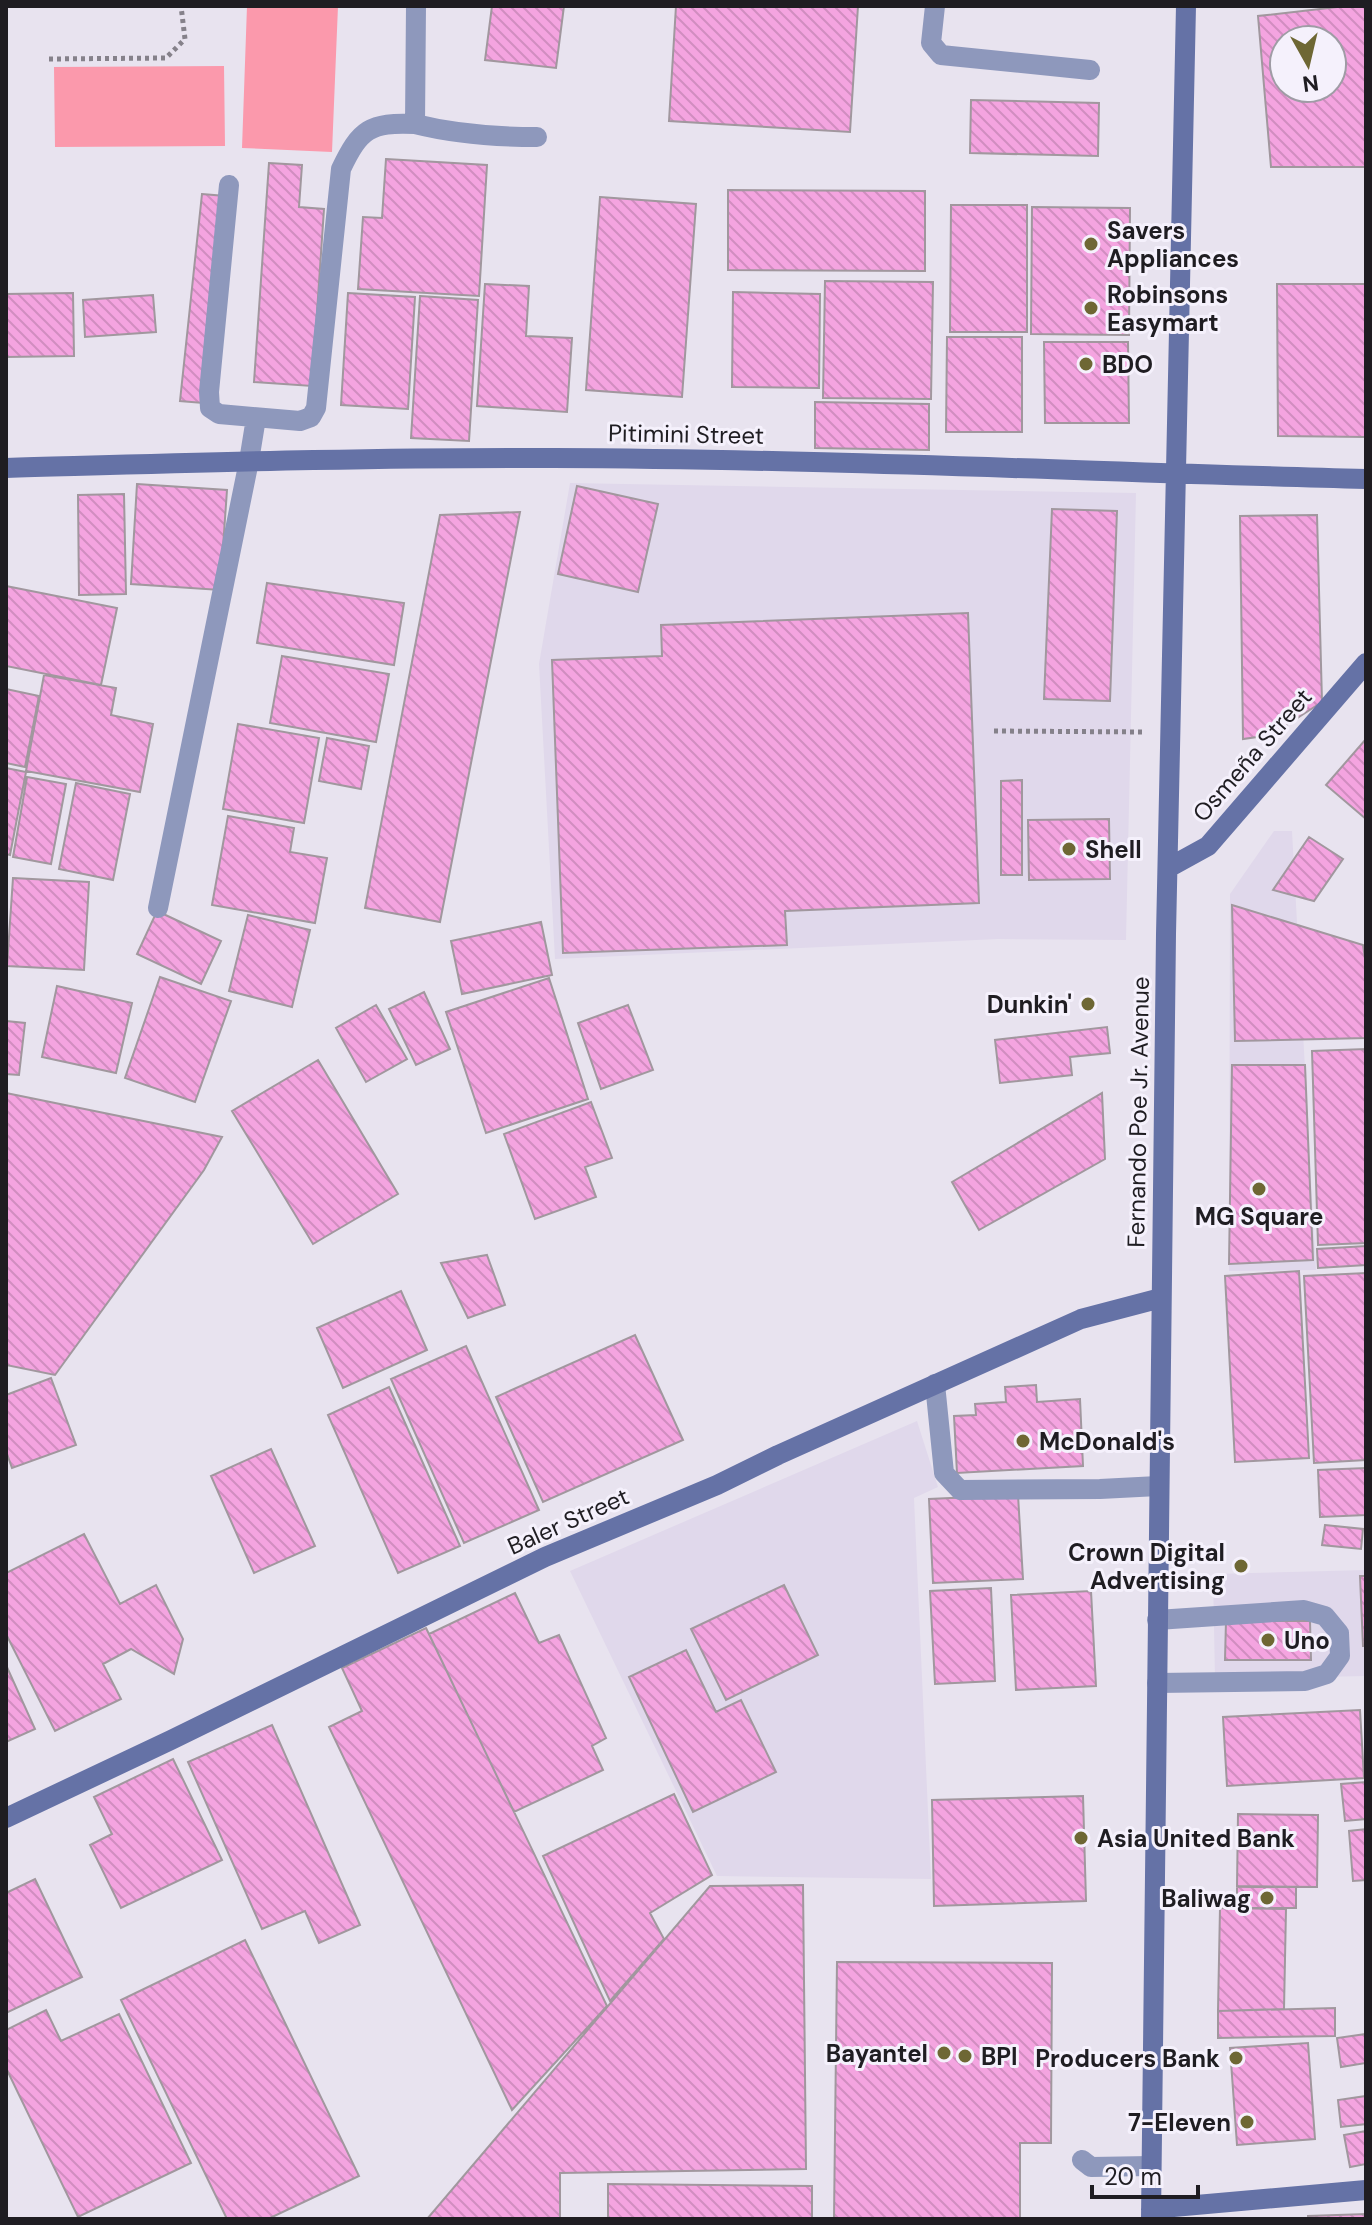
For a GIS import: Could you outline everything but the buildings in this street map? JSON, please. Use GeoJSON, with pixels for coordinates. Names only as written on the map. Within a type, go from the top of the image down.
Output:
{"type":"FeatureCollection","features":[{"type":"Feature","properties":{"kind":"street"},"geometry":{"type":"LineString","coordinates":[[415,124],[416,6]]}},
{"type":"Feature","properties":{"kind":"street"},"geometry":{"type":"LineString","coordinates":[[935,6],[931,43],[941,55],[1090,70]]}},
{"type":"Feature","properties":{"kind":"street","name":"Fernando Poe Jr. Avenue"},"geometry":{"type":"LineString","coordinates":[[1151,2214],[1158,1486],[1186,6]]}},
{"type":"Feature","properties":{"kind":"street"},"geometry":{"type":"LineString","coordinates":[[229,185],[210,408],[219,414],[300,421],[311,417],[316,408],[341,169],[354,141],[370,129],[389,123],[415,124],[457,133],[537,137]]}},
{"type":"Feature","properties":{"kind":"street"},"geometry":{"type":"LineString","coordinates":[[158,908],[256,418]]}},
{"type":"Feature","properties":{"kind":"street","name":"Pitimini Street"},"geometry":{"type":"LineString","coordinates":[[6,468],[409,458],[587,458],[883,463],[1366,479]]}},
{"type":"Feature","properties":{"kind":"street","name":"Osmeña Street"},"geometry":{"type":"LineString","coordinates":[[1168,868],[1208,846],[1366,663]]}},
{"type":"Feature","properties":{"kind":"street","name":"Baler Street"},"geometry":{"type":"LineString","coordinates":[[6,1818],[545,1557],[717,1485],[1081,1319],[1161,1298]]}},
{"type":"Feature","properties":{"kind":"street"},"geometry":{"type":"LineString","coordinates":[[935,1384],[944,1473],[960,1490],[1158,1486]]}},
{"type":"Feature","properties":{"kind":"street"},"geometry":{"type":"LineString","coordinates":[[1157,1620],[1304,1610],[1325,1616],[1339,1633],[1340,1656],[1327,1674],[1305,1681],[1157,1683]]}},
{"type":"Feature","properties":{"kind":"street"},"geometry":{"type":"LineString","coordinates":[[1082,2160],[1091,2167],[1151,2166]]}},
{"type":"Feature","properties":{"kind":"street"},"geometry":{"type":"LineString","coordinates":[[1151,2214],[1366,2190]]}},
{"type":"Feature","properties":{"kind":"path"},"geometry":{"type":"LineString","coordinates":[[49,59],[166,58],[185,39],[181,6]]}},
{"type":"Feature","properties":{"kind":"path"},"geometry":{"type":"LineString","coordinates":[[994,731],[1122,732]]}},
{"type":"Feature","properties":{"kind":"shaded area"},"geometry":{"type":"Polygon","coordinates":[[[247,6],[338,6],[332,152],[242,148],[247,6]]]}},
{"type":"Feature","properties":{"kind":"shaded area"},"geometry":{"type":"Polygon","coordinates":[[[224,66],[225,146],[55,147],[54,67],[224,66]]]}},
{"type":"Feature","properties":{"kind":"shaded area"},"geometry":{"type":"Polygon","coordinates":[[[570,483],[1136,493],[1126,940],[998,939],[555,959],[539,664],[570,483]]]}},
{"type":"Feature","properties":{"kind":"shaded area"},"geometry":{"type":"Polygon","coordinates":[[[1274,831],[1292,831],[1316,1270],[1229,1271],[1230,894],[1274,831]]]}},
{"type":"Feature","properties":{"kind":"shaded area"},"geometry":{"type":"Polygon","coordinates":[[[917,1421],[938,1487],[914,1498],[931,1879],[717,1876],[570,1571],[917,1421]]]}},
{"type":"Feature","properties":{"kind":"shaded area"},"geometry":{"type":"Polygon","coordinates":[[[1366,1570],[1366,1676],[1215,1679],[1213,1574],[1366,1570]]]}},
{"type":"Feature","properties":{"kind":"place","name":"Savers Appliances"},"geometry":{"type":"Point","coordinates":[1091,244]}},
{"type":"Feature","properties":{"kind":"place","name":"Robinsons Easymart"},"geometry":{"type":"Point","coordinates":[1091,308]}},
{"type":"Feature","properties":{"kind":"place","name":"BDO"},"geometry":{"type":"Point","coordinates":[1086,364]}},
{"type":"Feature","properties":{"kind":"place","name":"Shell"},"geometry":{"type":"Point","coordinates":[1069,849]}},
{"type":"Feature","properties":{"kind":"place","name":"Dunkin'"},"geometry":{"type":"Point","coordinates":[1088,1004]}},
{"type":"Feature","properties":{"kind":"place","name":"MG Square"},"geometry":{"type":"Point","coordinates":[1259,1189]}},
{"type":"Feature","properties":{"kind":"place","name":"McDonald's"},"geometry":{"type":"Point","coordinates":[1023,1441]}},
{"type":"Feature","properties":{"kind":"place","name":"Crown Digital Advertising"},"geometry":{"type":"Point","coordinates":[1241,1566]}},
{"type":"Feature","properties":{"kind":"place","name":"Uno"},"geometry":{"type":"Point","coordinates":[1268,1640]}},
{"type":"Feature","properties":{"kind":"place","name":"Asia United Bank"},"geometry":{"type":"Point","coordinates":[1081,1838]}},
{"type":"Feature","properties":{"kind":"place","name":"Baliwag"},"geometry":{"type":"Point","coordinates":[1267,1898]}},
{"type":"Feature","properties":{"kind":"place","name":"Bayantel"},"geometry":{"type":"Point","coordinates":[944,2053]}},
{"type":"Feature","properties":{"kind":"place","name":"BPI"},"geometry":{"type":"Point","coordinates":[965,2056]}},
{"type":"Feature","properties":{"kind":"place","name":"Producers Bank"},"geometry":{"type":"Point","coordinates":[1236,2058]}},
{"type":"Feature","properties":{"kind":"place","name":"7-Eleven"},"geometry":{"type":"Point","coordinates":[1247,2122]}}]}
